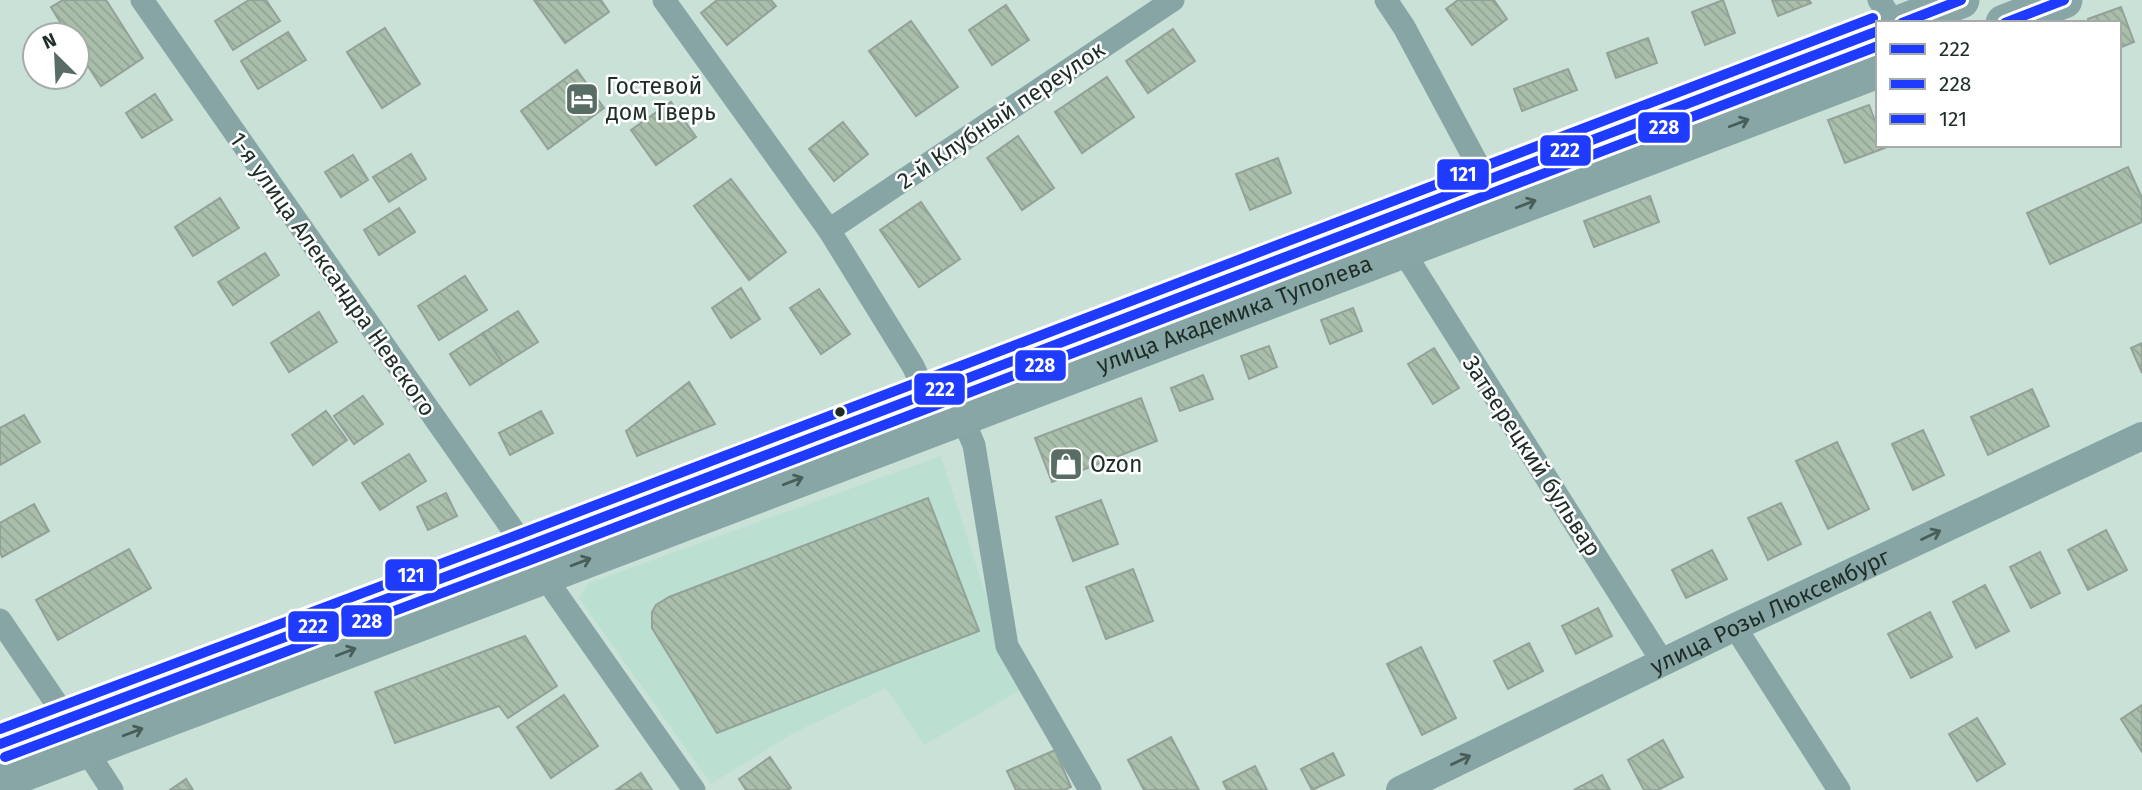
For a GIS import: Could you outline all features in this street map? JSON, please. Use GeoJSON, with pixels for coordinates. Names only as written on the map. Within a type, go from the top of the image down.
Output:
{"type":"FeatureCollection","features":[{"type":"Feature","properties":{"kind":"main road"},"geometry":{"type":"LineString","coordinates":[[1905,21],[1961,0]]}},
{"type":"Feature","properties":{"kind":"main road"},"geometry":{"type":"LineString","coordinates":[[2009,21],[2064,0]]}},
{"type":"Feature","properties":{"kind":"main road","name":"улица Академика Туполева"},"geometry":{"type":"LineString","coordinates":[[0,782],[86,750],[535,562],[566,531],[1876,33]]}},
{"type":"Feature","properties":{"kind":"main road","name":"улица Академика Туполева"},"geometry":{"type":"LineString","coordinates":[[0,744],[67,719],[962,417],[1876,72]]}},
{"type":"Feature","properties":{"kind":"main road"},"geometry":{"type":"LineString","coordinates":[[1462,228],[1475,217],[1483,205],[1488,194],[1487,182]]}},
{"type":"Feature","properties":{"kind":"street","name":"1-я улица Александра Невского"},"geometry":{"type":"LineString","coordinates":[[142,0],[694,790]]}},
{"type":"Feature","properties":{"kind":"street"},"geometry":{"type":"LineString","coordinates":[[664,0],[829,230],[913,366],[926,394]]}},
{"type":"Feature","properties":{"kind":"street","name":"2-й Клубный переулок"},"geometry":{"type":"LineString","coordinates":[[829,230],[1173,0]]}},
{"type":"Feature","properties":{"kind":"street"},"geometry":{"type":"LineString","coordinates":[[1386,0],[1404,27],[1487,182]]}},
{"type":"Feature","properties":{"kind":"street"},"geometry":{"type":"LineString","coordinates":[[1879,0],[1893,21]]}},
{"type":"Feature","properties":{"kind":"street","name":"Затверецкий бульвар"},"geometry":{"type":"LineString","coordinates":[[1403,251],[1662,661]]}},
{"type":"Feature","properties":{"kind":"street"},"geometry":{"type":"LineString","coordinates":[[962,417],[974,445],[1007,646],[1090,790]]}},
{"type":"Feature","properties":{"kind":"street","name":"улица Розы Люксембург"},"geometry":{"type":"LineString","coordinates":[[1400,790],[1662,661],[2142,436]]}},
{"type":"Feature","properties":{"kind":"street"},"geometry":{"type":"LineString","coordinates":[[0,620],[67,719]]}},
{"type":"Feature","properties":{"kind":"street"},"geometry":{"type":"LineString","coordinates":[[1735,627],[1839,790]]}},
{"type":"Feature","properties":{"kind":"street"},"geometry":{"type":"LineString","coordinates":[[86,750],[111,790]]}},
{"type":"Feature","properties":{"kind":"shaded area"},"geometry":{"type":"Polygon","coordinates":[[[941,456],[1019,691],[924,745],[886,688],[792,734],[711,784],[579,598],[589,583],[941,456]]]}},
{"type":"Feature","properties":{"kind":"building"},"geometry":{"type":"Polygon","coordinates":[[[63,0],[106,0],[143,58],[101,86],[91,71],[91,21],[60,21],[51,7],[63,0]]]}},
{"type":"Feature","properties":{"kind":"building"},"geometry":{"type":"Polygon","coordinates":[[[249,0],[266,0],[280,21],[233,50],[215,21],[249,0]]]}},
{"type":"Feature","properties":{"kind":"building"},"geometry":{"type":"Polygon","coordinates":[[[534,0],[601,0],[609,12],[565,43],[534,0]]]}},
{"type":"Feature","properties":{"kind":"building"},"geometry":{"type":"Polygon","coordinates":[[[717,0],[771,0],[776,6],[727,45],[701,13],[717,0]]]}},
{"type":"Feature","properties":{"kind":"building"},"geometry":{"type":"Polygon","coordinates":[[[1458,0],[1494,0],[1507,19],[1472,45],[1446,9],[1458,0]]]}},
{"type":"Feature","properties":{"kind":"building"},"geometry":{"type":"Polygon","coordinates":[[[1723,0],[1735,33],[1705,45],[1692,12],[1723,0]]]}},
{"type":"Feature","properties":{"kind":"building"},"geometry":{"type":"Polygon","coordinates":[[[1772,0],[1809,0],[1811,3],[1778,16],[1772,0]]]}},
{"type":"Feature","properties":{"kind":"building"},"geometry":{"type":"Polygon","coordinates":[[[1006,5],[1029,40],[992,65],[969,30],[1006,5]]]}},
{"type":"Feature","properties":{"kind":"building"},"geometry":{"type":"Polygon","coordinates":[[[2121,7],[2134,42],[2121,47],[2121,21],[2088,19],[2121,7]]]}},
{"type":"Feature","properties":{"kind":"building"},"geometry":{"type":"Polygon","coordinates":[[[911,21],[958,87],[916,116],[869,51],[911,21]]]}},
{"type":"Feature","properties":{"kind":"building"},"geometry":{"type":"Polygon","coordinates":[[[385,28],[420,84],[382,108],[347,52],[385,28]]]}},
{"type":"Feature","properties":{"kind":"building"},"geometry":{"type":"Polygon","coordinates":[[[1173,29],[1195,61],[1148,93],[1126,61],[1173,29]]]}},
{"type":"Feature","properties":{"kind":"building"},"geometry":{"type":"Polygon","coordinates":[[[288,32],[306,60],[258,89],[241,61],[288,32]]]}},
{"type":"Feature","properties":{"kind":"building"},"geometry":{"type":"Polygon","coordinates":[[[1648,38],[1657,63],[1616,78],[1607,53],[1648,38]]]}},
{"type":"Feature","properties":{"kind":"building"},"geometry":{"type":"Polygon","coordinates":[[[1568,69],[1577,90],[1522,111],[1514,89],[1568,69]]]}},
{"type":"Feature","properties":{"kind":"building"},"geometry":{"type":"Polygon","coordinates":[[[577,70],[604,108],[548,149],[521,111],[577,70]]]}},
{"type":"Feature","properties":{"kind":"building"},"geometry":{"type":"Polygon","coordinates":[[[1107,77],[1134,117],[1082,153],[1055,112],[1107,77]]]}},
{"type":"Feature","properties":{"kind":"building"},"geometry":{"type":"Polygon","coordinates":[[[155,94],[172,120],[142,138],[126,113],[155,94]]]}},
{"type":"Feature","properties":{"kind":"building"},"geometry":{"type":"Polygon","coordinates":[[[671,102],[696,137],[656,165],[631,130],[671,102]]]}},
{"type":"Feature","properties":{"kind":"building"},"geometry":{"type":"Polygon","coordinates":[[[1869,105],[1876,124],[1876,147],[1885,148],[1845,163],[1828,120],[1869,105]]]}},
{"type":"Feature","properties":{"kind":"building"},"geometry":{"type":"Polygon","coordinates":[[[843,122],[868,154],[834,181],[809,149],[843,122]]]}},
{"type":"Feature","properties":{"kind":"building"},"geometry":{"type":"Polygon","coordinates":[[[1018,136],[1054,188],[1022,210],[987,158],[1018,136]]]}},
{"type":"Feature","properties":{"kind":"building"},"geometry":{"type":"Polygon","coordinates":[[[411,154],[426,179],[389,202],[373,177],[411,154]]]}},
{"type":"Feature","properties":{"kind":"building"},"geometry":{"type":"Polygon","coordinates":[[[353,155],[368,180],[341,197],[325,172],[353,155]]]}},
{"type":"Feature","properties":{"kind":"building"},"geometry":{"type":"Polygon","coordinates":[[[1278,158],[1291,193],[1250,210],[1236,174],[1278,158]]]}},
{"type":"Feature","properties":{"kind":"building"},"geometry":{"type":"Polygon","coordinates":[[[2128,167],[2142,198],[2142,222],[2050,264],[2027,213],[2128,167]]]}},
{"type":"Feature","properties":{"kind":"building"},"geometry":{"type":"Polygon","coordinates":[[[731,179],[786,252],[749,280],[694,206],[731,179]]]}},
{"type":"Feature","properties":{"kind":"building"},"geometry":{"type":"Polygon","coordinates":[[[1650,196],[1659,222],[1594,247],[1584,221],[1650,196]]]}},
{"type":"Feature","properties":{"kind":"building"},"geometry":{"type":"Polygon","coordinates":[[[220,198],[239,228],[193,256],[175,227],[220,198]]]}},
{"type":"Feature","properties":{"kind":"building"},"geometry":{"type":"Polygon","coordinates":[[[921,202],[960,259],[919,287],[880,230],[921,202]]]}},
{"type":"Feature","properties":{"kind":"building"},"geometry":{"type":"Polygon","coordinates":[[[399,208],[415,232],[379,255],[364,230],[399,208]]]}},
{"type":"Feature","properties":{"kind":"building"},"geometry":{"type":"Polygon","coordinates":[[[265,253],[279,275],[233,305],[218,282],[265,253]]]}},
{"type":"Feature","properties":{"kind":"building"},"geometry":{"type":"Polygon","coordinates":[[[465,276],[487,310],[439,340],[418,306],[465,276]]]}},
{"type":"Feature","properties":{"kind":"building"},"geometry":{"type":"Polygon","coordinates":[[[741,288],[760,319],[731,338],[712,308],[741,288]]]}},
{"type":"Feature","properties":{"kind":"building"},"geometry":{"type":"Polygon","coordinates":[[[819,289],[850,334],[821,354],[790,308],[819,289]]]}},
{"type":"Feature","properties":{"kind":"building"},"geometry":{"type":"Polygon","coordinates":[[[1353,308],[1362,331],[1330,344],[1321,320],[1353,308]]]}},
{"type":"Feature","properties":{"kind":"building"},"geometry":{"type":"Polygon","coordinates":[[[518,311],[538,342],[503,364],[483,333],[518,311]]]}},
{"type":"Feature","properties":{"kind":"building"},"geometry":{"type":"Polygon","coordinates":[[[319,312],[337,342],[289,372],[271,343],[319,312]]]}},
{"type":"Feature","properties":{"kind":"building"},"geometry":{"type":"Polygon","coordinates":[[[483,333],[503,364],[470,385],[450,354],[483,333]]]}},
{"type":"Feature","properties":{"kind":"building"},"geometry":{"type":"Polygon","coordinates":[[[2142,343],[2142,373],[2131,348],[2142,343]]]}},
{"type":"Feature","properties":{"kind":"building"},"geometry":{"type":"Polygon","coordinates":[[[1269,346],[1277,367],[1249,379],[1241,356],[1269,346]]]}},
{"type":"Feature","properties":{"kind":"building"},"geometry":{"type":"Polygon","coordinates":[[[1434,348],[1459,388],[1433,404],[1408,364],[1434,348]]]}},
{"type":"Feature","properties":{"kind":"building"},"geometry":{"type":"Polygon","coordinates":[[[1203,375],[1213,399],[1180,411],[1171,388],[1203,375]]]}},
{"type":"Feature","properties":{"kind":"building"},"geometry":{"type":"Polygon","coordinates":[[[689,382],[715,424],[637,456],[626,431],[689,382]]]}},
{"type":"Feature","properties":{"kind":"building"},"geometry":{"type":"Polygon","coordinates":[[[2032,389],[2049,426],[1988,455],[1971,417],[2032,389]]]}},
{"type":"Feature","properties":{"kind":"building"},"geometry":{"type":"Polygon","coordinates":[[[363,396],[383,424],[354,444],[334,416],[363,396]]]}},
{"type":"Feature","properties":{"kind":"building"},"geometry":{"type":"Polygon","coordinates":[[[1141,398],[1157,441],[1052,482],[1035,438],[1141,398]]]}},
{"type":"Feature","properties":{"kind":"building"},"geometry":{"type":"Polygon","coordinates":[[[326,411],[347,440],[313,465],[292,435],[326,411]]]}},
{"type":"Feature","properties":{"kind":"building"},"geometry":{"type":"Polygon","coordinates":[[[541,411],[553,433],[510,455],[499,433],[541,411]]]}},
{"type":"Feature","properties":{"kind":"building"},"geometry":{"type":"Polygon","coordinates":[[[24,415],[40,442],[0,465],[0,428],[24,415]]]}},
{"type":"Feature","properties":{"kind":"building"},"geometry":{"type":"Polygon","coordinates":[[[1923,430],[1944,475],[1913,490],[1892,444],[1923,430]]]}},
{"type":"Feature","properties":{"kind":"building"},"geometry":{"type":"Polygon","coordinates":[[[1837,442],[1869,509],[1828,529],[1796,461],[1837,442]]]}},
{"type":"Feature","properties":{"kind":"building"},"geometry":{"type":"Polygon","coordinates":[[[409,454],[426,481],[380,510],[362,483],[409,454]]]}},
{"type":"Feature","properties":{"kind":"building"},"geometry":{"type":"Polygon","coordinates":[[[446,493],[457,516],[428,530],[417,507],[446,493]]]}},
{"type":"Feature","properties":{"kind":"building"},"geometry":{"type":"Polygon","coordinates":[[[928,498],[979,631],[717,733],[652,628],[652,612],[656,605],[669,597],[928,498]]]}},
{"type":"Feature","properties":{"kind":"building"},"geometry":{"type":"Polygon","coordinates":[[[1101,500],[1118,544],[1073,561],[1056,517],[1101,500]]]}},
{"type":"Feature","properties":{"kind":"building"},"geometry":{"type":"Polygon","coordinates":[[[1781,503],[1801,544],[1768,560],[1748,518],[1781,503]]]}},
{"type":"Feature","properties":{"kind":"building"},"geometry":{"type":"Polygon","coordinates":[[[34,504],[49,531],[2,557],[0,523],[34,504]]]}},
{"type":"Feature","properties":{"kind":"building"},"geometry":{"type":"Polygon","coordinates":[[[2106,530],[2127,570],[2088,590],[2068,550],[2106,530]]]}},
{"type":"Feature","properties":{"kind":"building"},"geometry":{"type":"Polygon","coordinates":[[[129,549],[151,588],[58,640],[36,600],[129,549]]]}},
{"type":"Feature","properties":{"kind":"building"},"geometry":{"type":"Polygon","coordinates":[[[1712,550],[1727,579],[1686,598],[1672,570],[1712,550]]]}},
{"type":"Feature","properties":{"kind":"building"},"geometry":{"type":"Polygon","coordinates":[[[2040,552],[2060,593],[2031,608],[2010,567],[2040,552]]]}},
{"type":"Feature","properties":{"kind":"building"},"geometry":{"type":"Polygon","coordinates":[[[1133,569],[1153,621],[1106,639],[1086,587],[1133,569]]]}},
{"type":"Feature","properties":{"kind":"building"},"geometry":{"type":"Polygon","coordinates":[[[1985,585],[2009,631],[1976,648],[1953,602],[1985,585]]]}},
{"type":"Feature","properties":{"kind":"building"},"geometry":{"type":"Polygon","coordinates":[[[1598,608],[1612,636],[1576,654],[1562,626],[1598,608]]]}},
{"type":"Feature","properties":{"kind":"building"},"geometry":{"type":"Polygon","coordinates":[[[1930,612],[1952,657],[1911,678],[1888,634],[1930,612]]]}},
{"type":"Feature","properties":{"kind":"building"},"geometry":{"type":"Polygon","coordinates":[[[525,636],[557,686],[508,718],[499,706],[395,743],[375,692],[525,636]]]}},
{"type":"Feature","properties":{"kind":"building"},"geometry":{"type":"Polygon","coordinates":[[[1529,643],[1543,671],[1508,689],[1494,661],[1529,643]]]}},
{"type":"Feature","properties":{"kind":"building"},"geometry":{"type":"Polygon","coordinates":[[[1421,647],[1456,718],[1422,735],[1387,664],[1421,647]]]}},
{"type":"Feature","properties":{"kind":"building"},"geometry":{"type":"Polygon","coordinates":[[[564,695],[598,746],[551,778],[517,727],[564,695]]]}},
{"type":"Feature","properties":{"kind":"building"},"geometry":{"type":"Polygon","coordinates":[[[2142,705],[2142,752],[2121,719],[2142,705]]]}},
{"type":"Feature","properties":{"kind":"building"},"geometry":{"type":"Polygon","coordinates":[[[1977,718],[2005,764],[1977,781],[1949,734],[1977,718]]]}},
{"type":"Feature","properties":{"kind":"building"},"geometry":{"type":"Polygon","coordinates":[[[1171,737],[1199,790],[1144,790],[1128,760],[1171,737]]]}},
{"type":"Feature","properties":{"kind":"building"},"geometry":{"type":"Polygon","coordinates":[[[1663,740],[1683,777],[1658,790],[1644,790],[1628,760],[1663,740]]]}},
{"type":"Feature","properties":{"kind":"building"},"geometry":{"type":"Polygon","coordinates":[[[1055,750],[1071,787],[1064,790],[1016,790],[1007,771],[1055,750]]]}},
{"type":"Feature","properties":{"kind":"building"},"geometry":{"type":"Polygon","coordinates":[[[1333,753],[1344,775],[1312,790],[1301,769],[1333,753]]]}},
{"type":"Feature","properties":{"kind":"building"},"geometry":{"type":"Polygon","coordinates":[[[770,757],[791,788],[746,790],[739,779],[770,757]]]}},
{"type":"Feature","properties":{"kind":"building"},"geometry":{"type":"Polygon","coordinates":[[[1255,766],[1267,790],[1227,790],[1223,782],[1255,766]]]}},
{"type":"Feature","properties":{"kind":"building"},"geometry":{"type":"Polygon","coordinates":[[[641,773],[652,790],[616,790],[641,773]]]}},
{"type":"Feature","properties":{"kind":"building"},"geometry":{"type":"Polygon","coordinates":[[[1602,775],[1610,790],[1574,790],[1602,775]]]}},
{"type":"Feature","properties":{"kind":"building"},"geometry":{"type":"Polygon","coordinates":[[[186,779],[193,790],[170,790],[186,779]]]}},
{"type":"Feature","properties":{"kind":"transit line","name":"222"},"geometry":{"type":"LineString","coordinates":[[1907,21],[1961,0]]}},
{"type":"Feature","properties":{"kind":"transit line","name":"222"},"geometry":{"type":"LineString","coordinates":[[2010,21],[2064,0]]}},
{"type":"Feature","properties":{"kind":"transit line","name":"121"},"geometry":{"type":"LineString","coordinates":[[0,729],[520,534],[1873,18]]}},
{"type":"Feature","properties":{"kind":"transit line","name":"222"},"geometry":{"type":"LineString","coordinates":[[0,744],[525,547],[1876,32]]}},
{"type":"Feature","properties":{"kind":"transit line","name":"228"},"geometry":{"type":"LineString","coordinates":[[5,757],[530,560],[1876,47]]}},
{"type":"Feature","properties":{"kind":"place","name":"Гостевой дом Тверь"},"geometry":{"type":"Point","coordinates":[582,99]}},
{"type":"Feature","properties":{"kind":"place","name":"Ozon"},"geometry":{"type":"Point","coordinates":[1066,464]}}]}
